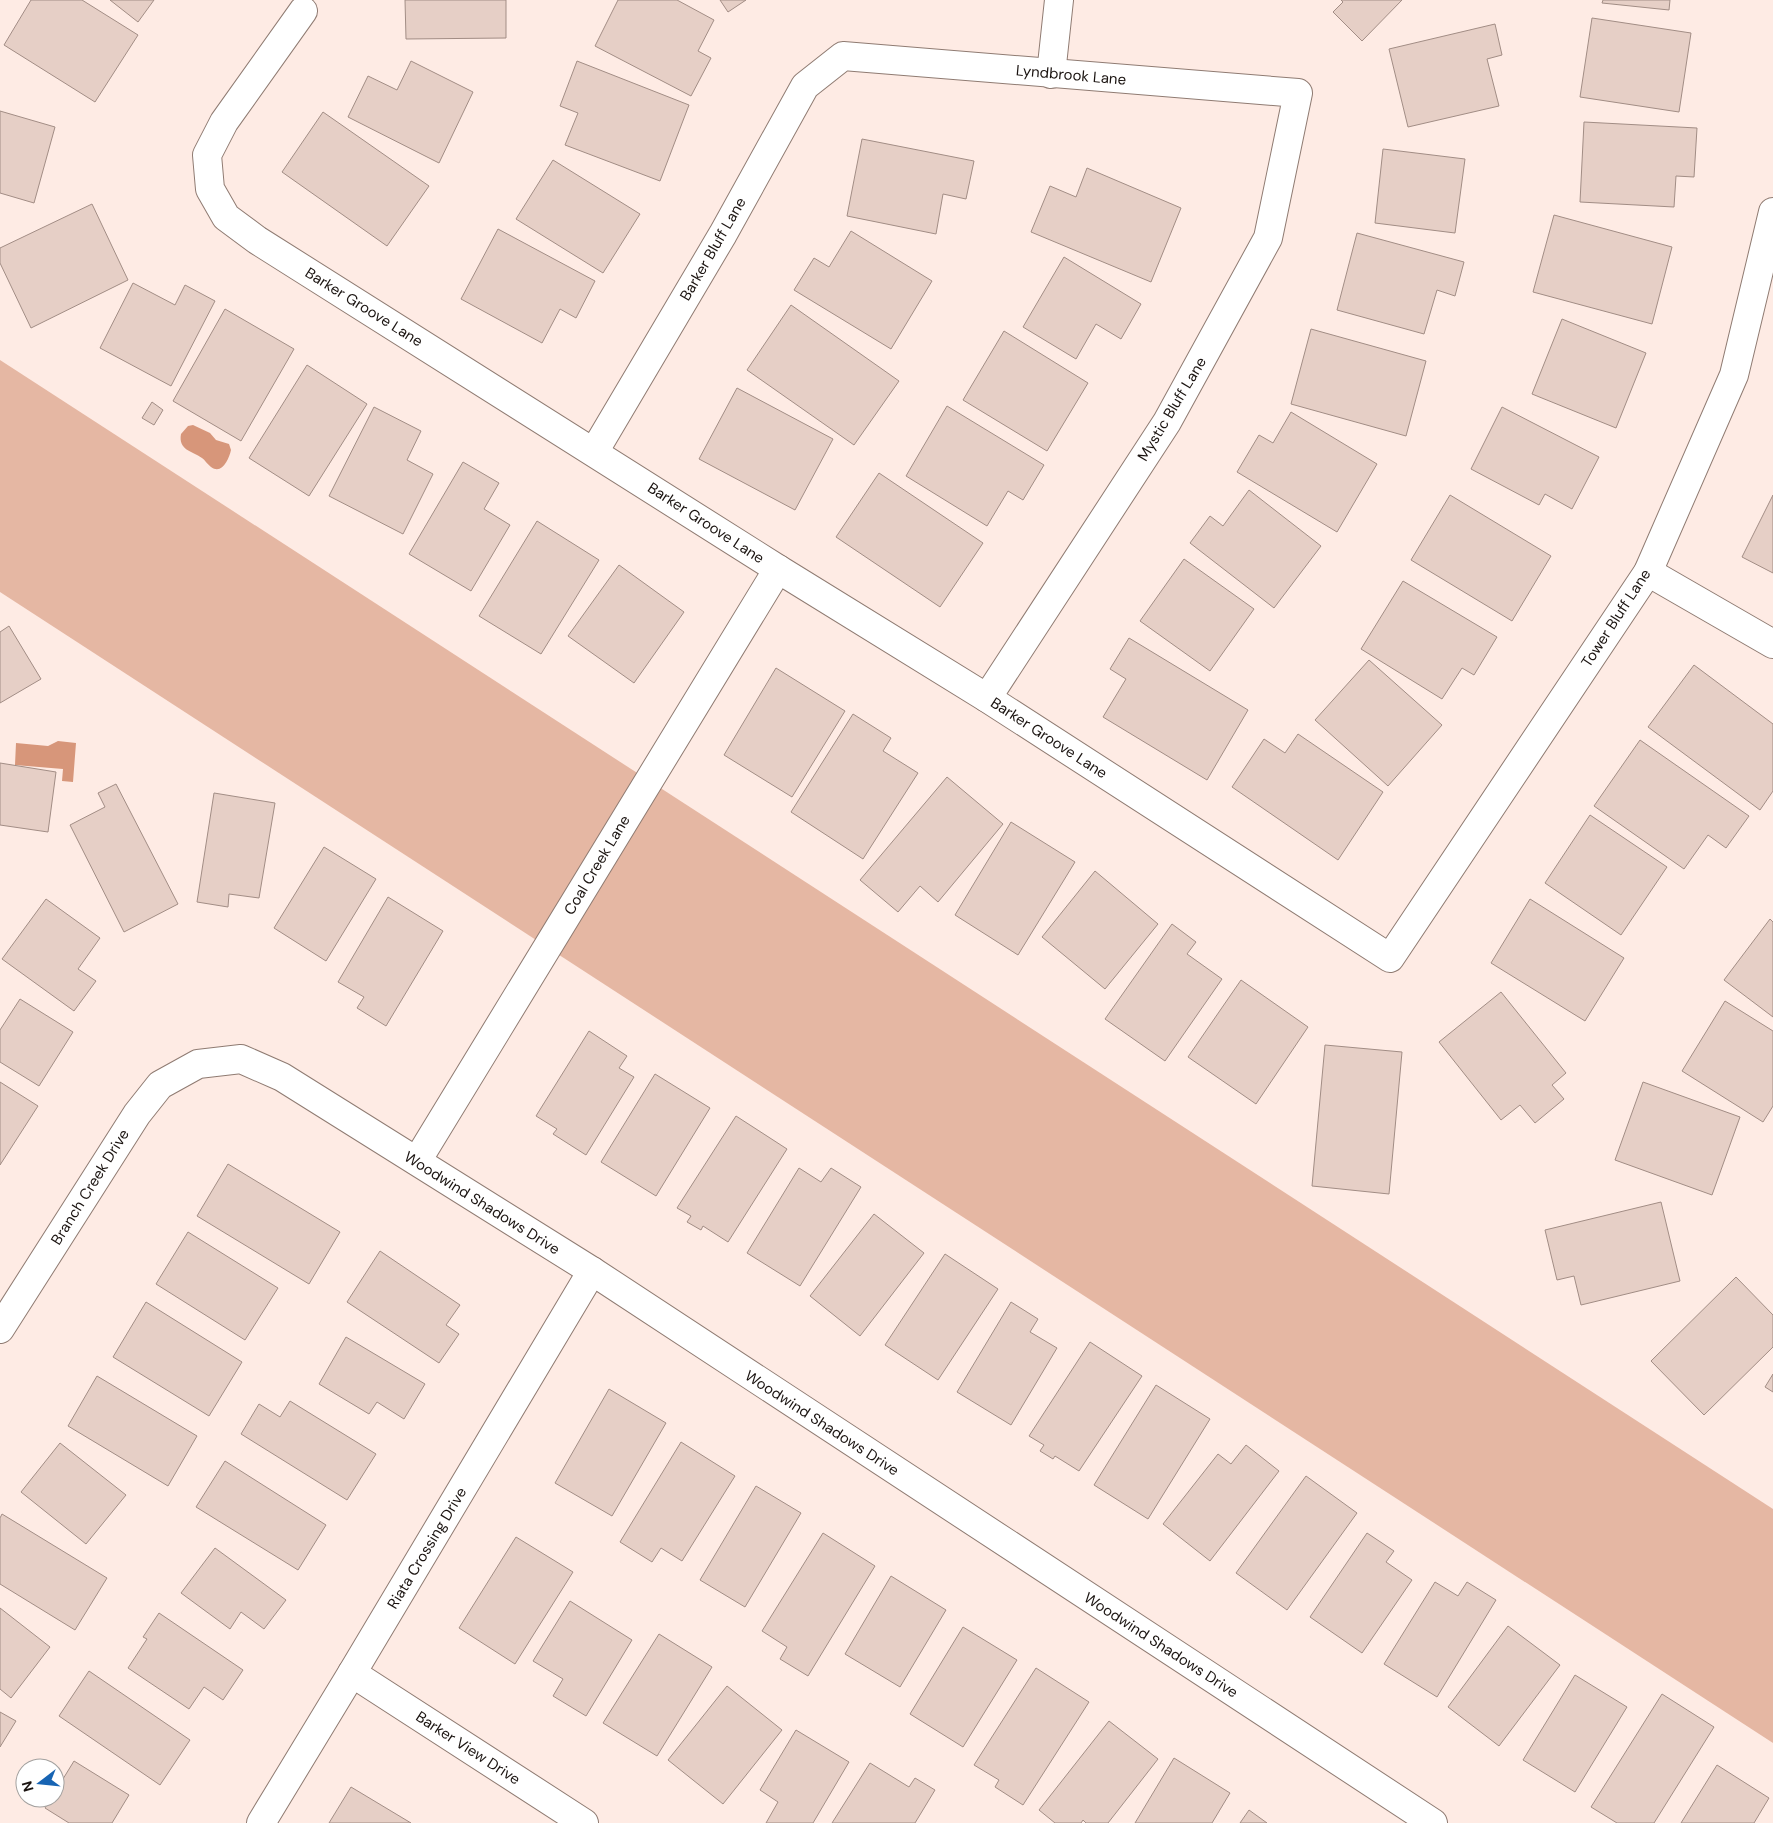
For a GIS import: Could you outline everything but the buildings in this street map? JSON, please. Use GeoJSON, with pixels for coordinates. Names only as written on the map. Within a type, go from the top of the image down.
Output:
{"type":"FeatureCollection","features":[{"type":"Feature","properties":{"kind":"street"},"geometry":{"type":"LineString","coordinates":[[1051,74],[1059,0]]}},
{"type":"Feature","properties":{"kind":"street","name":"Barker Groove Lane"},"geometry":{"type":"LineString","coordinates":[[303,11],[224,122],[207,155],[210,190],[226,217],[257,240],[778,569],[987,698],[1390,958]]}},
{"type":"Feature","properties":{"kind":"street","name":"Lyndbrook Lane"},"geometry":{"type":"LineString","coordinates":[[843,56],[1298,93]]}},
{"type":"Feature","properties":{"kind":"street","name":"Barker Bluff Lane"},"geometry":{"type":"LineString","coordinates":[[594,452],[723,234],[805,86],[843,56]]}},
{"type":"Feature","properties":{"kind":"street","name":"Mystic Bluff Lane"},"geometry":{"type":"LineString","coordinates":[[987,698],[1167,422],[1268,238],[1298,93]]}},
{"type":"Feature","properties":{"kind":"street","name":"Tower Bluff Lane"},"geometry":{"type":"LineString","coordinates":[[1390,958],[1648,572],[1734,375],[1773,212]]}},
{"type":"Feature","properties":{"kind":"street","name":"Coal Creek Lane"},"geometry":{"type":"LineString","coordinates":[[417,1161],[778,569]]}},
{"type":"Feature","properties":{"kind":"street"},"geometry":{"type":"LineString","coordinates":[[1648,572],[1773,644]]}},
{"type":"Feature","properties":{"kind":"street","name":"Woodwind Shadows Drive"},"geometry":{"type":"LineString","coordinates":[[198,1064],[241,1059],[282,1077],[592,1271],[1432,1823]]}},
{"type":"Feature","properties":{"kind":"street","name":"Branch Creek Drive"},"geometry":{"type":"LineString","coordinates":[[0,1329],[137,1114],[160,1085],[198,1064]]}},
{"type":"Feature","properties":{"kind":"street","name":"Riata Crossing Drive"},"geometry":{"type":"LineString","coordinates":[[261,1823],[592,1271]]}},
{"type":"Feature","properties":{"kind":"street","name":"Barker View Drive"},"geometry":{"type":"LineString","coordinates":[[352,1673],[584,1823]]}},
{"type":"Feature","properties":{"kind":"shaded area"},"geometry":{"type":"Polygon","coordinates":[[[0,360],[1773,1509],[1773,1743],[0,592],[0,360]]]}},
{"type":"Feature","properties":{"kind":"shaded area"},"geometry":{"type":"Polygon","coordinates":[[[193,425],[210,433],[216,440],[229,444],[230,454],[222,468],[215,469],[211,467],[202,458],[184,447],[181,434],[188,426],[193,425]]]}},
{"type":"Feature","properties":{"kind":"shaded area"},"geometry":{"type":"Polygon","coordinates":[[[58,741],[76,743],[73,782],[62,781],[63,769],[15,765],[16,743],[48,746],[58,741]]]}}]}
